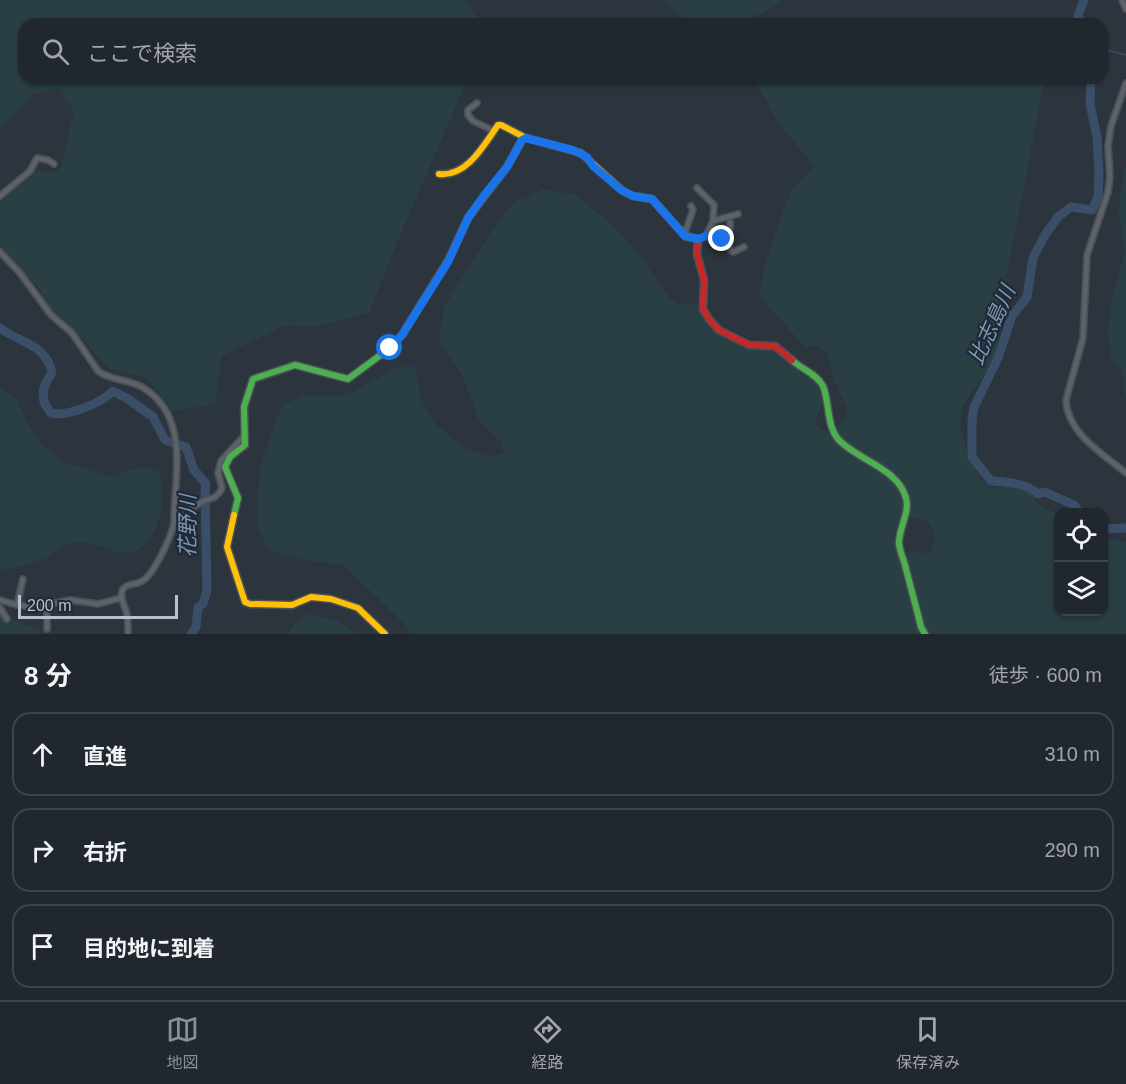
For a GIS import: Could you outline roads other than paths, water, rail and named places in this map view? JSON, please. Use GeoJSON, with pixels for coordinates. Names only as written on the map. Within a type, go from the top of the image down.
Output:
{"type":"FeatureCollection","features":[{"type":"Feature","properties":{"kind":"street"},"geometry":{"type":"LineString","coordinates":[[1122,0],[1126,9]]}},
{"type":"Feature","properties":{"kind":"street"},"geometry":{"type":"LineString","coordinates":[[1126,83],[1111,126],[1108,146],[1110,176],[1108,192],[1087,255],[1083,338],[1066,400],[1073,425],[1091,444],[1126,473]]}},
{"type":"Feature","properties":{"kind":"street"},"geometry":{"type":"LineString","coordinates":[[477,103],[468,110],[468,116],[473,121],[494,131]]}},
{"type":"Feature","properties":{"kind":"street"},"geometry":{"type":"LineString","coordinates":[[439,174],[448,175],[475,159],[498,125],[501,125],[526,138],[573,150],[587,157],[593,166],[621,190],[633,196],[652,199],[684,235],[698,239],[706,236],[722,239],[734,252],[744,247]]}},
{"type":"Feature","properties":{"kind":"street"},"geometry":{"type":"LineString","coordinates":[[385,634],[358,608],[331,599],[311,597],[292,605],[245,602],[227,547],[238,498],[225,467],[230,457],[245,445],[244,407],[253,379],[295,365],[348,379],[396,342],[448,262],[475,208],[507,167],[522,140],[526,138]]}},
{"type":"Feature","properties":{"kind":"street"},"geometry":{"type":"LineString","coordinates":[[0,196],[30,171],[37,158],[44,158],[54,164]]}},
{"type":"Feature","properties":{"kind":"street"},"geometry":{"type":"LineString","coordinates":[[697,188],[714,205],[713,221],[706,236]]}},
{"type":"Feature","properties":{"kind":"street"},"geometry":{"type":"LineString","coordinates":[[684,235],[693,210],[691,206]]}},
{"type":"Feature","properties":{"kind":"street"},"geometry":{"type":"LineString","coordinates":[[713,221],[738,214]]}},
{"type":"Feature","properties":{"kind":"street"},"geometry":{"type":"LineString","coordinates":[[722,239],[730,229],[730,222]]}},
{"type":"Feature","properties":{"kind":"street"},"geometry":{"type":"LineString","coordinates":[[698,239],[698,254],[705,280],[703,309],[709,319],[719,330],[749,345],[775,346],[799,367],[818,379],[823,387],[831,423],[838,440],[850,451],[892,476],[900,485],[906,498],[907,510],[900,543],[921,627],[925,634]]}},
{"type":"Feature","properties":{"kind":"street"},"geometry":{"type":"LineString","coordinates":[[0,252],[20,273],[51,315],[72,333],[98,371],[104,376],[137,384],[151,393],[170,417],[177,441],[174,514],[176,521]]}},
{"type":"Feature","properties":{"kind":"street"},"geometry":{"type":"LineString","coordinates":[[128,634],[127,615],[121,598],[122,591],[125,586],[142,582],[151,573],[170,538],[176,521],[201,502],[217,495],[222,488],[218,473],[221,461],[243,437]]}},
{"type":"Feature","properties":{"kind":"street"},"geometry":{"type":"LineString","coordinates":[[17,605],[23,579]]}},
{"type":"Feature","properties":{"kind":"street"},"geometry":{"type":"LineString","coordinates":[[0,600],[36,607],[70,600],[98,604],[121,598]]}},
{"type":"Feature","properties":{"kind":"street"},"geometry":{"type":"LineString","coordinates":[[47,604],[47,628]]}},
{"type":"Feature","properties":{"kind":"street"},"geometry":{"type":"LineString","coordinates":[[0,608],[7,619]]}},
{"type":"Feature","properties":{"kind":"waterway","name":"比志島川"},"geometry":{"type":"LineString","coordinates":[[1079,18],[1084,0]]}},
{"type":"Feature","properties":{"kind":"waterway"},"geometry":{"type":"LineString","coordinates":[[1108,51],[1126,55]]}},
{"type":"Feature","properties":{"kind":"waterway","name":"比志島川"},"geometry":{"type":"LineString","coordinates":[[1076,508],[1045,492],[1038,494],[1022,485],[991,481],[972,457],[972,419],[974,407],[998,358],[1012,316],[1027,297],[1033,258],[1045,235],[1058,217],[1071,207],[1092,210],[1098,197],[1097,137],[1090,104],[1091,84]]}},
{"type":"Feature","properties":{"kind":"waterway","name":"花野川"},"geometry":{"type":"LineString","coordinates":[[0,328],[31,345],[44,355],[49,363],[52,373],[44,388],[43,398],[51,413],[66,413],[84,408],[113,391],[153,417],[165,440],[186,447],[194,470],[206,484],[207,590],[203,604],[198,607],[196,627],[191,634]]}},
{"type":"Feature","properties":{"kind":"waterway","name":"比志島川"},"geometry":{"type":"LineString","coordinates":[[1108,529],[1126,528]]}}]}
